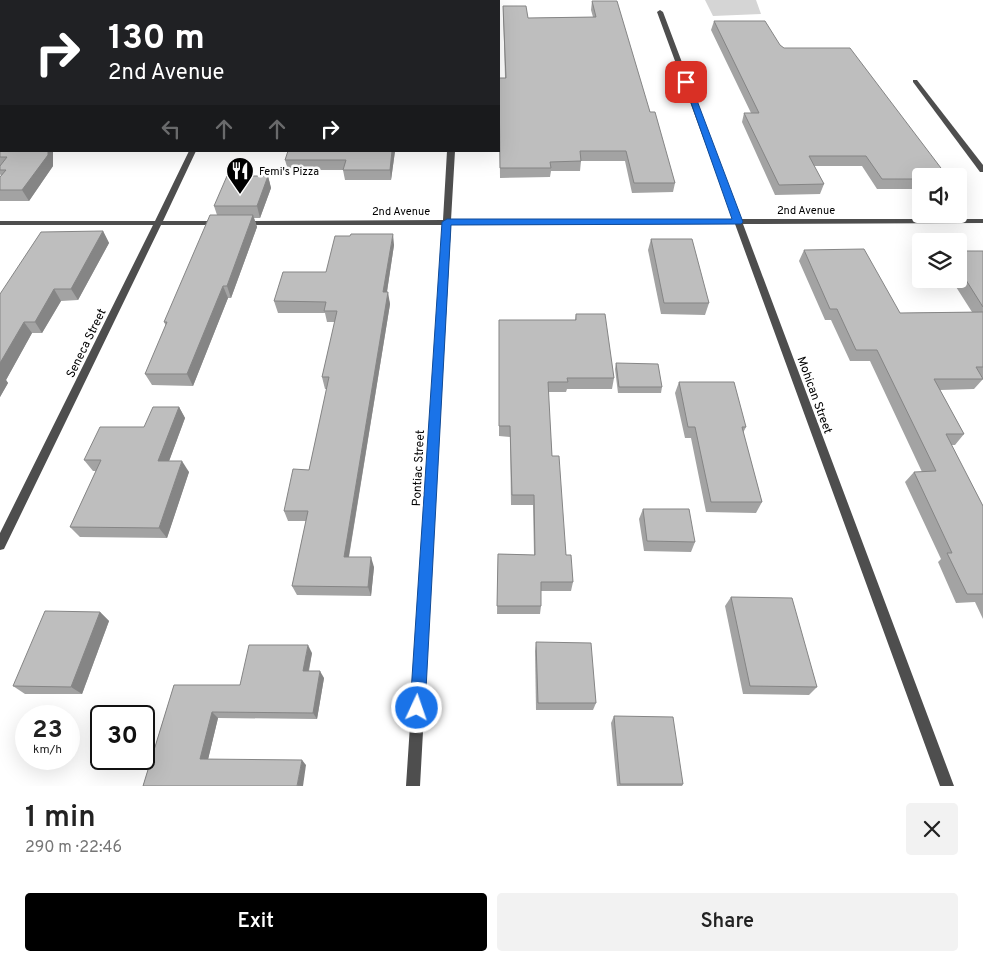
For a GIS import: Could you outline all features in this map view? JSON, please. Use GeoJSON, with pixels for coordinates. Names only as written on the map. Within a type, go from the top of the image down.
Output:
{"type":"FeatureCollection","features":[{"type":"Feature","properties":{"kind":"street","name":"Mohican Street"},"geometry":{"type":"LineString","coordinates":[[660,12],[947,786]]}},
{"type":"Feature","properties":{"kind":"street"},"geometry":{"type":"LineString","coordinates":[[915,81],[983,170]]}},
{"type":"Feature","properties":{"kind":"street","name":"Seneca Street"},"geometry":{"type":"LineString","coordinates":[[0,545],[194,152]]}},
{"type":"Feature","properties":{"kind":"street","name":"Pontiac Street"},"geometry":{"type":"LineString","coordinates":[[413,786],[451,152]]}},
{"type":"Feature","properties":{"kind":"street","name":"2nd Avenue"},"geometry":{"type":"LineString","coordinates":[[238,223],[983,221]]}},
{"type":"Feature","properties":{"kind":"street"},"geometry":{"type":"LineString","coordinates":[[0,223],[228,223]]}},
{"type":"Feature","properties":{"kind":"shaded area"},"geometry":{"type":"Polygon","coordinates":[[[705,0],[756,0],[761,14],[713,16],[705,0]]]}},
{"type":"Feature","properties":{"kind":"building"},"geometry":{"type":"Polygon","coordinates":[[[592,1],[617,1],[650,112],[655,112],[675,183],[634,183],[626,151],[580,151],[581,161],[550,162],[551,168],[500,168],[500,78],[506,78],[503,6],[526,6],[528,18],[596,17],[592,1]]]}},
{"type":"Feature","properties":{"kind":"building"},"geometry":{"type":"Polygon","coordinates":[[[714,21],[765,21],[780,45],[784,48],[850,48],[941,168],[912,168],[912,179],[882,179],[866,156],[809,156],[824,184],[779,185],[744,113],[759,113],[714,21]]]}},
{"type":"Feature","properties":{"kind":"building"},"geometry":{"type":"Polygon","coordinates":[[[0,152],[48,152],[48,155],[22,190],[0,190],[0,177],[6,170],[0,170],[0,166],[7,157],[0,157],[0,152]]]}},
{"type":"Feature","properties":{"kind":"building"},"geometry":{"type":"Polygon","coordinates":[[[288,152],[392,152],[390,170],[343,170],[346,160],[285,160],[288,152]]]}},
{"type":"Feature","properties":{"kind":"building"},"geometry":{"type":"Polygon","coordinates":[[[227,176],[268,176],[257,206],[214,206],[227,176]]]}},
{"type":"Feature","properties":{"kind":"building"},"geometry":{"type":"Polygon","coordinates":[[[210,215],[253,215],[227,286],[223,286],[187,374],[145,374],[167,322],[164,322],[210,215]]]}},
{"type":"Feature","properties":{"kind":"building"},"geometry":{"type":"Polygon","coordinates":[[[103,231],[71,289],[54,289],[35,322],[24,322],[0,363],[0,294],[41,232],[103,231]]]}},
{"type":"Feature","properties":{"kind":"building"},"geometry":{"type":"Polygon","coordinates":[[[351,234],[393,234],[383,292],[388,292],[344,557],[371,557],[368,587],[292,586],[308,511],[284,511],[293,469],[309,470],[329,377],[322,377],[337,311],[324,311],[326,302],[274,301],[283,272],[326,272],[335,236],[350,236],[351,234]]]}},
{"type":"Feature","properties":{"kind":"building"},"geometry":{"type":"Polygon","coordinates":[[[651,239],[692,239],[709,303],[664,303],[651,239]]]}},
{"type":"Feature","properties":{"kind":"building"},"geometry":{"type":"Polygon","coordinates":[[[864,249],[900,313],[983,312],[983,367],[976,367],[983,379],[934,379],[964,434],[946,434],[983,506],[983,594],[967,594],[947,553],[952,553],[914,472],[936,471],[877,350],[856,350],[837,309],[830,309],[804,250],[864,249]]]}},
{"type":"Feature","properties":{"kind":"building"},"geometry":{"type":"Polygon","coordinates":[[[967,251],[983,251],[983,307],[967,282],[967,251]]]}},
{"type":"Feature","properties":{"kind":"building"},"geometry":{"type":"Polygon","coordinates":[[[576,314],[605,314],[614,378],[567,378],[568,382],[548,382],[552,456],[559,456],[566,555],[571,555],[573,582],[541,582],[541,606],[497,606],[498,554],[535,555],[534,495],[512,495],[510,426],[499,426],[499,320],[576,320],[576,314]]]}},
{"type":"Feature","properties":{"kind":"building"},"geometry":{"type":"Polygon","coordinates":[[[616,363],[658,364],[662,387],[619,387],[616,363]]]}},
{"type":"Feature","properties":{"kind":"building"},"geometry":{"type":"Polygon","coordinates":[[[679,382],[734,382],[746,427],[742,427],[762,502],[711,502],[695,427],[688,427],[679,382]]]}},
{"type":"Feature","properties":{"kind":"building"},"geometry":{"type":"Polygon","coordinates":[[[153,407],[179,407],[158,461],[182,461],[159,528],[70,527],[101,460],[84,460],[100,427],[144,427],[153,407]]]}},
{"type":"Feature","properties":{"kind":"building"},"geometry":{"type":"Polygon","coordinates":[[[643,509],[689,509],[695,542],[647,541],[643,509]]]}},
{"type":"Feature","properties":{"kind":"building"},"geometry":{"type":"Polygon","coordinates":[[[731,597],[792,598],[817,687],[750,686],[731,597]]]}},
{"type":"Feature","properties":{"kind":"building"},"geometry":{"type":"Polygon","coordinates":[[[45,611],[100,612],[71,687],[13,686],[45,611]]]}},
{"type":"Feature","properties":{"kind":"building"},"geometry":{"type":"Polygon","coordinates":[[[536,642],[591,643],[596,703],[538,703],[536,642]]]}},
{"type":"Feature","properties":{"kind":"building"},"geometry":{"type":"Polygon","coordinates":[[[249,645],[308,645],[303,671],[320,671],[313,713],[212,712],[200,759],[302,760],[297,786],[143,786],[148,770],[155,770],[155,747],[174,685],[240,685],[249,645]]]}},
{"type":"Feature","properties":{"kind":"building"},"geometry":{"type":"Polygon","coordinates":[[[614,716],[673,717],[683,784],[620,784],[614,716]]]}},
{"type":"Feature","properties":{"kind":"place","name":"Femi's Pizza"},"geometry":{"type":"Point","coordinates":[240,195]}},
{"type":"Feature","properties":{"kind":"route"},"geometry":{"type":"LineString","coordinates":[[417,708],[447,222],[738,222],[686,82]]}}]}
